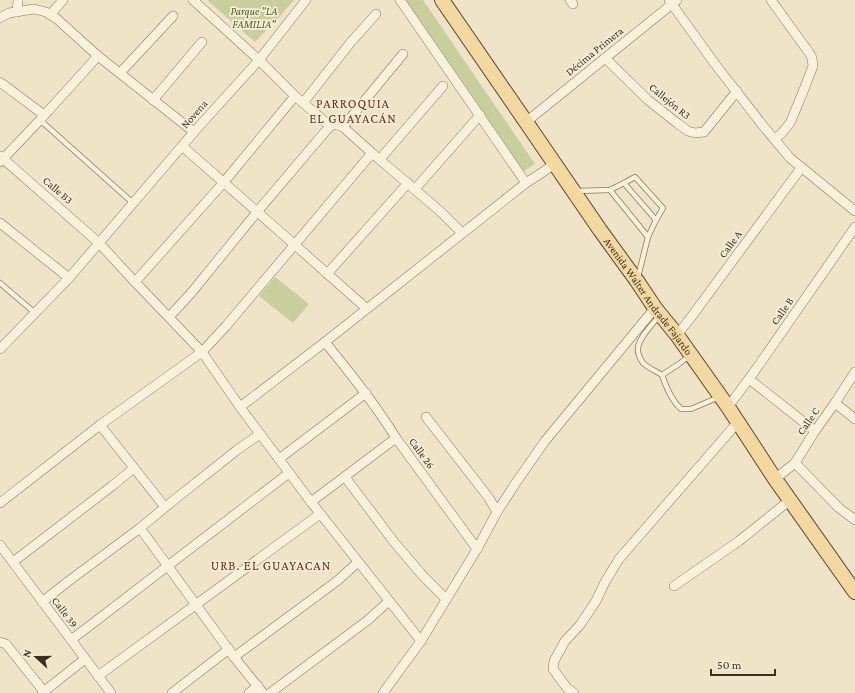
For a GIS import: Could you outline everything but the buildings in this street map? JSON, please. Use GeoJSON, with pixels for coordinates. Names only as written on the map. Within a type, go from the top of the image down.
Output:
{"type":"FeatureCollection","features":[{"type":"Feature","properties":{"kind":"main road","name":"Avenida Walter Andrade Fajardo"},"geometry":{"type":"LineString","coordinates":[[442,0],[600,230],[724,401],[775,479],[855,592]]}},
{"type":"Feature","properties":{"kind":"street"},"geometry":{"type":"LineString","coordinates":[[17,12],[18,0]]}},
{"type":"Feature","properties":{"kind":"street"},"geometry":{"type":"LineString","coordinates":[[50,15],[63,0]]}},
{"type":"Feature","properties":{"kind":"street"},"geometry":{"type":"LineString","coordinates":[[193,0],[295,96],[330,126]]}},
{"type":"Feature","properties":{"kind":"street","name":"Novena"},"geometry":{"type":"LineString","coordinates":[[0,349],[69,278],[258,60],[306,0]]}},
{"type":"Feature","properties":{"kind":"street"},"geometry":{"type":"LineString","coordinates":[[400,0],[526,183]]}},
{"type":"Feature","properties":{"kind":"street"},"geometry":{"type":"LineString","coordinates":[[771,0],[810,54],[813,62],[813,66],[790,123],[775,139]]}},
{"type":"Feature","properties":{"kind":"street"},"geometry":{"type":"LineString","coordinates":[[672,2],[737,91],[790,158],[855,212]]}},
{"type":"Feature","properties":{"kind":"street","name":"Décima Primera"},"geometry":{"type":"LineString","coordinates":[[526,122],[672,2]]}},
{"type":"Feature","properties":{"kind":"street"},"geometry":{"type":"LineString","coordinates":[[0,18],[9,13],[34,9],[46,12],[68,29],[98,56],[194,132]]}},
{"type":"Feature","properties":{"kind":"street"},"geometry":{"type":"LineString","coordinates":[[303,103],[351,42],[376,14]]}},
{"type":"Feature","properties":{"kind":"street"},"geometry":{"type":"LineString","coordinates":[[120,73],[173,16]]}},
{"type":"Feature","properties":{"kind":"street"},"geometry":{"type":"LineString","coordinates":[[153,100],[202,42]]}},
{"type":"Feature","properties":{"kind":"street"},"geometry":{"type":"LineString","coordinates":[[344,127],[403,54]]}},
{"type":"Feature","properties":{"kind":"street"},"geometry":{"type":"LineString","coordinates":[[1,159],[42,118],[98,56]]}},
{"type":"Feature","properties":{"kind":"street","name":"Callejón R3"},"geometry":{"type":"LineString","coordinates":[[605,58],[648,100],[688,131],[695,134],[704,132],[737,91]]}},
{"type":"Feature","properties":{"kind":"street"},"geometry":{"type":"LineString","coordinates":[[0,82],[42,118]]}},
{"type":"Feature","properties":{"kind":"street"},"geometry":{"type":"LineString","coordinates":[[0,503],[100,425],[202,352],[295,245],[376,156],[443,86]]}},
{"type":"Feature","properties":{"kind":"street"},"geometry":{"type":"LineString","coordinates":[[135,282],[224,182],[295,96]]}},
{"type":"Feature","properties":{"kind":"street"},"geometry":{"type":"LineString","coordinates":[[328,274],[480,115]]}},
{"type":"Feature","properties":{"kind":"street"},"geometry":{"type":"LineString","coordinates":[[169,317],[192,292],[330,126],[336,124],[344,127],[442,212],[462,233]]}},
{"type":"Feature","properties":{"kind":"street"},"geometry":{"type":"LineString","coordinates":[[182,146],[366,308]]}},
{"type":"Feature","properties":{"kind":"street","name":"Calle B3"},"geometry":{"type":"LineString","coordinates":[[1,159],[99,242]]}},
{"type":"Feature","properties":{"kind":"street"},"geometry":{"type":"LineString","coordinates":[[240,407],[325,342],[366,308],[526,183],[555,164]]}},
{"type":"Feature","properties":{"kind":"street","name":"Calle A"},"geometry":{"type":"LineString","coordinates":[[677,335],[801,168]]}},
{"type":"Feature","properties":{"kind":"street"},"geometry":{"type":"LineString","coordinates":[[0,224],[69,278]]}},
{"type":"Feature","properties":{"kind":"street","name":"Calle B"},"geometry":{"type":"LineString","coordinates":[[724,401],[749,379],[855,227]]}},
{"type":"Feature","properties":{"kind":"street"},"geometry":{"type":"LineString","coordinates":[[99,242],[202,352],[240,407],[320,514],[421,641]]}},
{"type":"Feature","properties":{"kind":"street"},"geometry":{"type":"LineString","coordinates":[[383,693],[421,641],[477,549],[497,512],[545,440],[658,312]]}},
{"type":"Feature","properties":{"kind":"street"},"geometry":{"type":"LineString","coordinates":[[325,342],[366,392],[396,438]]}},
{"type":"Feature","properties":{"kind":"street","name":"Calle C"},"geometry":{"type":"LineString","coordinates":[[775,479],[795,463],[855,372]]}},
{"type":"Feature","properties":{"kind":"street"},"geometry":{"type":"LineString","coordinates":[[749,379],[815,431]]}},
{"type":"Feature","properties":{"kind":"street"},"geometry":{"type":"LineString","coordinates":[[279,459],[366,392]]}},
{"type":"Feature","properties":{"kind":"street"},"geometry":{"type":"LineString","coordinates":[[835,403],[855,419]]}},
{"type":"Feature","properties":{"kind":"street"},"geometry":{"type":"LineString","coordinates":[[426,417],[489,498],[497,512]]}},
{"type":"Feature","properties":{"kind":"street"},"geometry":{"type":"LineString","coordinates":[[574,693],[567,688],[553,669],[554,661],[565,642],[580,625],[596,602],[605,582],[619,559],[738,422]]}},
{"type":"Feature","properties":{"kind":"street"},"geometry":{"type":"LineString","coordinates":[[100,425],[165,507]]}},
{"type":"Feature","properties":{"kind":"street"},"geometry":{"type":"LineString","coordinates":[[42,602],[140,528],[231,454],[260,434]]}},
{"type":"Feature","properties":{"kind":"street","name":"Calle 26"},"geometry":{"type":"LineString","coordinates":[[312,502],[396,438],[477,549]]}},
{"type":"Feature","properties":{"kind":"street"},"geometry":{"type":"LineString","coordinates":[[795,463],[839,508],[855,520]]}},
{"type":"Feature","properties":{"kind":"street"},"geometry":{"type":"LineString","coordinates":[[13,562],[134,468]]}},
{"type":"Feature","properties":{"kind":"street"},"geometry":{"type":"LineString","coordinates":[[71,640],[289,473]]}},
{"type":"Feature","properties":{"kind":"street"},"geometry":{"type":"LineString","coordinates":[[346,477],[394,542],[423,576],[446,599]]}},
{"type":"Feature","properties":{"kind":"street"},"geometry":{"type":"LineString","coordinates":[[674,586],[739,541],[790,500]]}},
{"type":"Feature","properties":{"kind":"street"},"geometry":{"type":"LineString","coordinates":[[98,676],[320,514]]}},
{"type":"Feature","properties":{"kind":"street"},"geometry":{"type":"LineString","coordinates":[[140,528],[260,690],[250,693]]}},
{"type":"Feature","properties":{"kind":"street","name":"Calle 39"},"geometry":{"type":"LineString","coordinates":[[0,545],[111,693]]}},
{"type":"Feature","properties":{"kind":"street"},"geometry":{"type":"LineString","coordinates":[[172,693],[337,580],[358,562]]}},
{"type":"Feature","properties":{"kind":"street"},"geometry":{"type":"LineString","coordinates":[[270,693],[368,620],[389,601]]}},
{"type":"Feature","properties":{"kind":"street"},"geometry":{"type":"LineString","coordinates":[[0,642],[6,644],[43,693],[85,659]]}},
{"type":"Feature","properties":{"kind":"lane"},"geometry":{"type":"LineString","coordinates":[[42,118],[133,203]]}},
{"type":"Feature","properties":{"kind":"lane"},"geometry":{"type":"LineString","coordinates":[[574,191],[610,190],[636,177],[663,208],[648,237],[637,281]]}},
{"type":"Feature","properties":{"kind":"lane"},"geometry":{"type":"LineString","coordinates":[[624,183],[656,220]]}},
{"type":"Feature","properties":{"kind":"lane"},"geometry":{"type":"LineString","coordinates":[[610,190],[648,237]]}},
{"type":"Feature","properties":{"kind":"lane"},"geometry":{"type":"LineString","coordinates":[[0,283],[35,313]]}},
{"type":"Feature","properties":{"kind":"lane"},"geometry":{"type":"LineString","coordinates":[[658,312],[637,348],[643,362],[662,375],[670,394],[680,409],[692,409],[724,401]]}},
{"type":"Feature","properties":{"kind":"lane"},"geometry":{"type":"LineString","coordinates":[[662,375],[691,355]]}},
{"type":"Feature","properties":{"kind":"green space","name":"Parque \"LA FAMILIA\""},"geometry":{"type":"Polygon","coordinates":[[[207,0],[294,0],[255,42],[207,0]]]}},
{"type":"Feature","properties":{"kind":"green space"},"geometry":{"type":"Polygon","coordinates":[[[406,0],[423,0],[535,164],[524,171],[406,0]]]}},
{"type":"Feature","properties":{"kind":"green space"},"geometry":{"type":"Polygon","coordinates":[[[275,277],[309,304],[293,323],[259,296],[275,277]]]}},
{"type":"Feature","properties":{"kind":"district","name":"PARROQUIA EL GUAYACÁN"},"geometry":{"type":"Point","coordinates":[353,110]}},
{"type":"Feature","properties":{"kind":"district","name":"URB. EL GUAYACAN"},"geometry":{"type":"Point","coordinates":[271,565]}}]}
